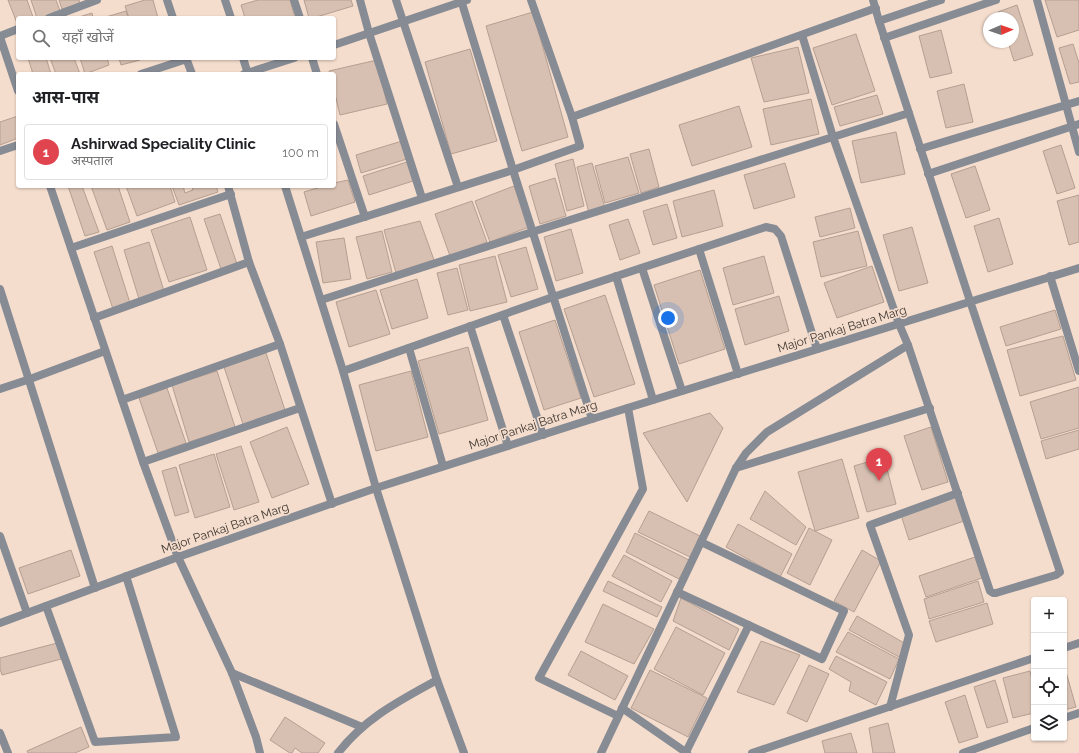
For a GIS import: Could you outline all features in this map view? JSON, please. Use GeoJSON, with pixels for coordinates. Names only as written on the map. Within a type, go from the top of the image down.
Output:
{"type":"FeatureCollection","features":[{"type":"Feature","properties":{"kind":"street"},"geometry":{"type":"LineString","coordinates":[[54,16],[97,0]]}},
{"type":"Feature","properties":{"kind":"street"},"geometry":{"type":"LineString","coordinates":[[167,0],[172,16]]}},
{"type":"Feature","properties":{"kind":"street"},"geometry":{"type":"LineString","coordinates":[[225,0],[229,16]]}},
{"type":"Feature","properties":{"kind":"street"},"geometry":{"type":"LineString","coordinates":[[294,0],[299,16]]}},
{"type":"Feature","properties":{"kind":"street"},"geometry":{"type":"LineString","coordinates":[[360,0],[422,198]]}},
{"type":"Feature","properties":{"kind":"street"},"geometry":{"type":"LineString","coordinates":[[396,0],[458,187]]}},
{"type":"Feature","properties":{"kind":"street"},"geometry":{"type":"LineString","coordinates":[[301,237],[513,170],[580,146],[572,117],[532,0]]}},
{"type":"Feature","properties":{"kind":"street"},"geometry":{"type":"LineString","coordinates":[[879,21],[941,0]]}},
{"type":"Feature","properties":{"kind":"street"},"geometry":{"type":"LineString","coordinates":[[884,38],[996,0]]}},
{"type":"Feature","properties":{"kind":"street"},"geometry":{"type":"LineString","coordinates":[[1037,0],[1066,106],[1075,125],[1079,152]]}},
{"type":"Feature","properties":{"kind":"street"},"geometry":{"type":"LineString","coordinates":[[336,44],[463,1],[532,232],[592,419]]}},
{"type":"Feature","properties":{"kind":"street"},"geometry":{"type":"LineString","coordinates":[[572,117],[802,34],[874,4],[928,174],[1060,572],[1056,575],[993,594],[990,591],[930,408],[833,137],[802,34]]}},
{"type":"Feature","properties":{"kind":"street"},"geometry":{"type":"LineString","coordinates":[[16,30],[0,36],[16,85]]}},
{"type":"Feature","properties":{"kind":"street"},"geometry":{"type":"LineString","coordinates":[[147,72],[180,60]]}},
{"type":"Feature","properties":{"kind":"street"},"geometry":{"type":"LineString","coordinates":[[187,60],[191,72]]}},
{"type":"Feature","properties":{"kind":"street"},"geometry":{"type":"LineString","coordinates":[[244,60],[246,72]]}},
{"type":"Feature","properties":{"kind":"street"},"geometry":{"type":"LineString","coordinates":[[253,72],[288,60]]}},
{"type":"Feature","properties":{"kind":"street"},"geometry":{"type":"LineString","coordinates":[[313,60],[316,72]]}},
{"type":"Feature","properties":{"kind":"street"},"geometry":{"type":"LineString","coordinates":[[920,149],[1079,101]]}},
{"type":"Feature","properties":{"kind":"street"},"geometry":{"type":"LineString","coordinates":[[321,300],[909,113]]}},
{"type":"Feature","properties":{"kind":"street"},"geometry":{"type":"LineString","coordinates":[[928,174],[1075,125]]}},
{"type":"Feature","properties":{"kind":"street"},"geometry":{"type":"LineString","coordinates":[[336,130],[365,217]]}},
{"type":"Feature","properties":{"kind":"street"},"geometry":{"type":"LineString","coordinates":[[0,151],[16,147]]}},
{"type":"Feature","properties":{"kind":"street"},"geometry":{"type":"LineString","coordinates":[[51,188],[142,462],[178,557],[232,673],[256,737],[260,753]]}},
{"type":"Feature","properties":{"kind":"street"},"geometry":{"type":"LineString","coordinates":[[286,188],[343,371],[376,488],[438,680],[464,753]]}},
{"type":"Feature","properties":{"kind":"street"},"geometry":{"type":"LineString","coordinates":[[71,248],[230,190],[249,262],[280,344],[332,504]]}},
{"type":"Feature","properties":{"kind":"street"},"geometry":{"type":"LineString","coordinates":[[343,371],[553,297],[766,227],[775,229],[781,236],[817,349]]}},
{"type":"Feature","properties":{"kind":"street"},"geometry":{"type":"LineString","coordinates":[[699,249],[738,374]]}},
{"type":"Feature","properties":{"kind":"street"},"geometry":{"type":"LineString","coordinates":[[94,318],[249,262]]}},
{"type":"Feature","properties":{"kind":"street"},"geometry":{"type":"LineString","coordinates":[[642,268],[682,391]]}},
{"type":"Feature","properties":{"kind":"street","name":"Major Pankaj Batra Marg"},"geometry":{"type":"LineString","coordinates":[[0,623],[178,557],[376,488],[592,419],[1079,268]]}},
{"type":"Feature","properties":{"kind":"street"},"geometry":{"type":"LineString","coordinates":[[616,276],[653,400]]}},
{"type":"Feature","properties":{"kind":"street"},"geometry":{"type":"LineString","coordinates":[[1050,276],[1079,371]]}},
{"type":"Feature","properties":{"kind":"street"},"geometry":{"type":"LineString","coordinates":[[0,289],[30,379],[95,588]]}},
{"type":"Feature","properties":{"kind":"street"},"geometry":{"type":"LineString","coordinates":[[503,315],[543,435]]}},
{"type":"Feature","properties":{"kind":"street"},"geometry":{"type":"LineString","coordinates":[[470,326],[508,446]]}},
{"type":"Feature","properties":{"kind":"street"},"geometry":{"type":"LineString","coordinates":[[122,400],[280,344]]}},
{"type":"Feature","properties":{"kind":"street"},"geometry":{"type":"LineString","coordinates":[[601,753],[736,468],[746,453],[767,432],[908,345]]}},
{"type":"Feature","properties":{"kind":"street"},"geometry":{"type":"LineString","coordinates":[[409,348],[443,466]]}},
{"type":"Feature","properties":{"kind":"street"},"geometry":{"type":"LineString","coordinates":[[0,389],[105,351]]}},
{"type":"Feature","properties":{"kind":"street"},"geometry":{"type":"LineString","coordinates":[[142,462],[300,408]]}},
{"type":"Feature","properties":{"kind":"street"},"geometry":{"type":"LineString","coordinates":[[628,408],[643,489],[539,678],[620,712],[686,753],[749,625]]}},
{"type":"Feature","properties":{"kind":"street"},"geometry":{"type":"LineString","coordinates":[[736,468],[930,408]]}},
{"type":"Feature","properties":{"kind":"street"},"geometry":{"type":"LineString","coordinates":[[890,707],[910,634],[870,525],[958,493]]}},
{"type":"Feature","properties":{"kind":"street"},"geometry":{"type":"LineString","coordinates":[[0,536],[27,613]]}},
{"type":"Feature","properties":{"kind":"street"},"geometry":{"type":"LineString","coordinates":[[677,592],[822,659],[844,611],[701,542]]}},
{"type":"Feature","properties":{"kind":"street"},"geometry":{"type":"LineString","coordinates":[[46,606],[95,742],[176,737],[126,576]]}},
{"type":"Feature","properties":{"kind":"street"},"geometry":{"type":"LineString","coordinates":[[1067,647],[1079,643]]}},
{"type":"Feature","properties":{"kind":"street"},"geometry":{"type":"LineString","coordinates":[[752,753],[1031,659]]}},
{"type":"Feature","properties":{"kind":"street"},"geometry":{"type":"LineString","coordinates":[[232,673],[362,727]]}},
{"type":"Feature","properties":{"kind":"street"},"geometry":{"type":"LineString","coordinates":[[338,753],[362,727],[384,709],[438,680]]}},
{"type":"Feature","properties":{"kind":"street"},"geometry":{"type":"LineString","coordinates":[[1067,717],[1079,713]]}},
{"type":"Feature","properties":{"kind":"street"},"geometry":{"type":"LineString","coordinates":[[963,753],[1031,729]]}},
{"type":"Feature","properties":{"kind":"street"},"geometry":{"type":"LineString","coordinates":[[0,733],[8,753]]}},
{"type":"Feature","properties":{"kind":"building"},"geometry":{"type":"Polygon","coordinates":[[[8,0],[27,0],[33,16],[16,16],[16,20],[8,0]]]}},
{"type":"Feature","properties":{"kind":"building"},"geometry":{"type":"Polygon","coordinates":[[[31,0],[56,0],[60,11],[47,16],[36,16],[31,0]]]}},
{"type":"Feature","properties":{"kind":"building"},"geometry":{"type":"Polygon","coordinates":[[[59,0],[79,0],[80,4],[62,9],[59,0]]]}},
{"type":"Feature","properties":{"kind":"building"},"geometry":{"type":"Polygon","coordinates":[[[145,0],[153,0],[157,16],[128,16],[125,6],[145,0]]]}},
{"type":"Feature","properties":{"kind":"building"},"geometry":{"type":"Polygon","coordinates":[[[258,0],[290,0],[294,16],[244,16],[241,5],[258,0]]]}},
{"type":"Feature","properties":{"kind":"building"},"geometry":{"type":"Polygon","coordinates":[[[304,0],[351,0],[353,6],[320,16],[308,16],[304,0]]]}},
{"type":"Feature","properties":{"kind":"building"},"geometry":{"type":"Polygon","coordinates":[[[1045,0],[1079,0],[1079,30],[1057,37],[1045,0]]]}},
{"type":"Feature","properties":{"kind":"building"},"geometry":{"type":"Polygon","coordinates":[[[1017,5],[1033,55],[1014,61],[1010,48],[1019,48],[1019,12],[998,12],[1017,5]]]}},
{"type":"Feature","properties":{"kind":"building"},"geometry":{"type":"Polygon","coordinates":[[[126,11],[127,16],[109,16],[126,11]]]}},
{"type":"Feature","properties":{"kind":"building"},"geometry":{"type":"Polygon","coordinates":[[[533,12],[568,137],[522,151],[486,26],[533,12]]]}},
{"type":"Feature","properties":{"kind":"building"},"geometry":{"type":"Polygon","coordinates":[[[92,13],[93,16],[82,16],[92,13]]]}},
{"type":"Feature","properties":{"kind":"building"},"geometry":{"type":"Polygon","coordinates":[[[941,30],[952,73],[930,78],[919,36],[941,30]]]}},
{"type":"Feature","properties":{"kind":"building"},"geometry":{"type":"Polygon","coordinates":[[[856,34],[875,91],[832,105],[813,48],[856,34]]]}},
{"type":"Feature","properties":{"kind":"building"},"geometry":{"type":"Polygon","coordinates":[[[1073,44],[1079,63],[1079,82],[1070,84],[1059,48],[1073,44]]]}},
{"type":"Feature","properties":{"kind":"building"},"geometry":{"type":"Polygon","coordinates":[[[798,47],[809,93],[764,102],[751,58],[798,47]]]}},
{"type":"Feature","properties":{"kind":"building"},"geometry":{"type":"Polygon","coordinates":[[[470,49],[497,141],[451,154],[425,62],[470,49]]]}},
{"type":"Feature","properties":{"kind":"building"},"geometry":{"type":"Polygon","coordinates":[[[29,60],[47,60],[50,72],[32,72],[29,60]]]}},
{"type":"Feature","properties":{"kind":"building"},"geometry":{"type":"Polygon","coordinates":[[[51,60],[75,60],[79,72],[55,72],[51,60]]]}},
{"type":"Feature","properties":{"kind":"building"},"geometry":{"type":"Polygon","coordinates":[[[81,60],[108,60],[109,65],[90,72],[84,72],[81,60]]]}},
{"type":"Feature","properties":{"kind":"building"},"geometry":{"type":"Polygon","coordinates":[[[120,60],[140,60],[121,65],[120,60]]]}},
{"type":"Feature","properties":{"kind":"building"},"geometry":{"type":"Polygon","coordinates":[[[377,60],[387,104],[340,115],[336,98],[336,72],[329,71],[377,60]]]}},
{"type":"Feature","properties":{"kind":"building"},"geometry":{"type":"Polygon","coordinates":[[[964,84],[973,122],[946,128],[937,91],[964,84]]]}},
{"type":"Feature","properties":{"kind":"building"},"geometry":{"type":"Polygon","coordinates":[[[877,95],[883,114],[840,126],[834,107],[877,95]]]}},
{"type":"Feature","properties":{"kind":"building"},"geometry":{"type":"Polygon","coordinates":[[[811,99],[819,134],[771,145],[763,109],[811,99]]]}},
{"type":"Feature","properties":{"kind":"building"},"geometry":{"type":"Polygon","coordinates":[[[739,106],[752,147],[692,166],[679,125],[739,106]]]}},
{"type":"Feature","properties":{"kind":"building"},"geometry":{"type":"Polygon","coordinates":[[[16,117],[16,139],[0,145],[0,122],[16,117]]]}},
{"type":"Feature","properties":{"kind":"building"},"geometry":{"type":"Polygon","coordinates":[[[896,132],[905,174],[861,183],[852,141],[896,132]]]}},
{"type":"Feature","properties":{"kind":"building"},"geometry":{"type":"Polygon","coordinates":[[[402,141],[407,159],[361,173],[356,155],[402,141]]]}},
{"type":"Feature","properties":{"kind":"building"},"geometry":{"type":"Polygon","coordinates":[[[1061,145],[1075,188],[1057,194],[1043,151],[1061,145]]]}},
{"type":"Feature","properties":{"kind":"building"},"geometry":{"type":"Polygon","coordinates":[[[649,149],[659,187],[641,193],[630,154],[649,149]]]}},
{"type":"Feature","properties":{"kind":"building"},"geometry":{"type":"Polygon","coordinates":[[[628,157],[639,193],[605,203],[595,166],[628,157]]]}},
{"type":"Feature","properties":{"kind":"building"},"geometry":{"type":"Polygon","coordinates":[[[573,159],[584,206],[567,211],[555,164],[573,159]]]}},
{"type":"Feature","properties":{"kind":"building"},"geometry":{"type":"Polygon","coordinates":[[[407,162],[413,181],[369,195],[363,176],[407,162]]]}},
{"type":"Feature","properties":{"kind":"building"},"geometry":{"type":"Polygon","coordinates":[[[592,163],[605,208],[589,213],[577,167],[592,163]]]}},
{"type":"Feature","properties":{"kind":"building"},"geometry":{"type":"Polygon","coordinates":[[[785,163],[795,197],[754,209],[744,175],[785,163]]]}},
{"type":"Feature","properties":{"kind":"building"},"geometry":{"type":"Polygon","coordinates":[[[975,166],[990,210],[966,218],[951,174],[975,166]]]}},
{"type":"Feature","properties":{"kind":"building"},"geometry":{"type":"Polygon","coordinates":[[[555,178],[566,216],[540,224],[529,186],[555,178]]]}},
{"type":"Feature","properties":{"kind":"building"},"geometry":{"type":"Polygon","coordinates":[[[348,180],[355,202],[311,216],[304,192],[317,188],[336,188],[336,183],[348,180]]]}},
{"type":"Feature","properties":{"kind":"building"},"geometry":{"type":"Polygon","coordinates":[[[514,186],[529,227],[490,242],[475,201],[514,186]]]}},
{"type":"Feature","properties":{"kind":"building"},"geometry":{"type":"Polygon","coordinates":[[[69,188],[83,188],[99,232],[85,236],[69,188]]]}},
{"type":"Feature","properties":{"kind":"building"},"geometry":{"type":"Polygon","coordinates":[[[92,188],[119,188],[130,222],[107,230],[92,188]]]}},
{"type":"Feature","properties":{"kind":"building"},"geometry":{"type":"Polygon","coordinates":[[[127,188],[171,188],[175,202],[137,216],[127,188]]]}},
{"type":"Feature","properties":{"kind":"building"},"geometry":{"type":"Polygon","coordinates":[[[173,188],[184,188],[185,193],[193,190],[192,188],[217,188],[218,192],[179,205],[173,188]]]}},
{"type":"Feature","properties":{"kind":"building"},"geometry":{"type":"Polygon","coordinates":[[[714,190],[723,226],[682,237],[673,201],[714,190]]]}},
{"type":"Feature","properties":{"kind":"building"},"geometry":{"type":"Polygon","coordinates":[[[1079,195],[1079,242],[1069,245],[1057,201],[1079,195]]]}},
{"type":"Feature","properties":{"kind":"building"},"geometry":{"type":"Polygon","coordinates":[[[472,201],[487,242],[450,256],[435,214],[472,201]]]}},
{"type":"Feature","properties":{"kind":"building"},"geometry":{"type":"Polygon","coordinates":[[[667,204],[677,238],[653,245],[643,211],[667,204]]]}},
{"type":"Feature","properties":{"kind":"building"},"geometry":{"type":"Polygon","coordinates":[[[850,208],[855,228],[820,237],[815,217],[850,208]]]}},
{"type":"Feature","properties":{"kind":"building"},"geometry":{"type":"Polygon","coordinates":[[[220,214],[237,264],[221,269],[204,219],[220,214]]]}},
{"type":"Feature","properties":{"kind":"building"},"geometry":{"type":"Polygon","coordinates":[[[190,217],[207,270],[169,282],[151,230],[190,217]]]}},
{"type":"Feature","properties":{"kind":"building"},"geometry":{"type":"Polygon","coordinates":[[[999,218],[1013,264],[988,272],[974,226],[999,218]]]}},
{"type":"Feature","properties":{"kind":"building"},"geometry":{"type":"Polygon","coordinates":[[[628,219],[640,253],[620,260],[609,225],[628,219]]]}},
{"type":"Feature","properties":{"kind":"building"},"geometry":{"type":"Polygon","coordinates":[[[420,221],[434,260],[396,273],[384,230],[420,221]]]}},
{"type":"Feature","properties":{"kind":"building"},"geometry":{"type":"Polygon","coordinates":[[[912,227],[928,283],[899,291],[883,235],[912,227]]]}},
{"type":"Feature","properties":{"kind":"building"},"geometry":{"type":"Polygon","coordinates":[[[571,229],[583,273],[556,281],[544,237],[571,229]]]}},
{"type":"Feature","properties":{"kind":"building"},"geometry":{"type":"Polygon","coordinates":[[[382,231],[392,272],[367,279],[356,237],[382,231]]]}},
{"type":"Feature","properties":{"kind":"building"},"geometry":{"type":"Polygon","coordinates":[[[858,231],[867,266],[821,277],[813,242],[858,231]]]}},
{"type":"Feature","properties":{"kind":"building"},"geometry":{"type":"Polygon","coordinates":[[[344,238],[351,279],[323,283],[316,242],[344,238]]]}},
{"type":"Feature","properties":{"kind":"building"},"geometry":{"type":"Polygon","coordinates":[[[149,242],[164,291],[139,299],[124,250],[149,242]]]}},
{"type":"Feature","properties":{"kind":"building"},"geometry":{"type":"Polygon","coordinates":[[[112,246],[130,303],[113,309],[94,252],[112,246]]]}},
{"type":"Feature","properties":{"kind":"building"},"geometry":{"type":"Polygon","coordinates":[[[526,247],[538,289],[511,297],[498,255],[526,247]]]}},
{"type":"Feature","properties":{"kind":"building"},"geometry":{"type":"Polygon","coordinates":[[[495,256],[507,302],[470,311],[459,265],[495,256]]]}},
{"type":"Feature","properties":{"kind":"building"},"geometry":{"type":"Polygon","coordinates":[[[764,256],[774,293],[733,305],[723,268],[764,256]]]}},
{"type":"Feature","properties":{"kind":"building"},"geometry":{"type":"Polygon","coordinates":[[[872,266],[884,302],[837,318],[824,283],[872,266]]]}},
{"type":"Feature","properties":{"kind":"building"},"geometry":{"type":"Polygon","coordinates":[[[457,268],[468,310],[448,315],[437,273],[457,268]]]}},
{"type":"Feature","properties":{"kind":"building"},"geometry":{"type":"Polygon","coordinates":[[[700,270],[725,349],[679,364],[654,285],[700,270]]]}},
{"type":"Feature","properties":{"kind":"building"},"geometry":{"type":"Polygon","coordinates":[[[417,279],[428,318],[392,329],[380,290],[417,279]]]}},
{"type":"Feature","properties":{"kind":"building"},"geometry":{"type":"Polygon","coordinates":[[[376,290],[390,334],[349,347],[336,302],[376,290]]]}},
{"type":"Feature","properties":{"kind":"building"},"geometry":{"type":"Polygon","coordinates":[[[605,295],[635,384],[594,397],[564,309],[605,295]]]}},
{"type":"Feature","properties":{"kind":"building"},"geometry":{"type":"Polygon","coordinates":[[[779,296],[789,331],[745,345],[735,309],[779,296]]]}},
{"type":"Feature","properties":{"kind":"building"},"geometry":{"type":"Polygon","coordinates":[[[1055,310],[1061,329],[1006,346],[1000,327],[1055,310]]]}},
{"type":"Feature","properties":{"kind":"building"},"geometry":{"type":"Polygon","coordinates":[[[555,320],[581,398],[544,410],[519,332],[555,320]]]}},
{"type":"Feature","properties":{"kind":"building"},"geometry":{"type":"Polygon","coordinates":[[[1063,336],[1076,380],[1020,396],[1007,350],[1063,336]]]}},
{"type":"Feature","properties":{"kind":"building"},"geometry":{"type":"Polygon","coordinates":[[[468,347],[488,420],[439,434],[418,361],[468,347]]]}},
{"type":"Feature","properties":{"kind":"building"},"geometry":{"type":"Polygon","coordinates":[[[266,353],[286,413],[244,427],[224,367],[266,353]]]}},
{"type":"Feature","properties":{"kind":"building"},"geometry":{"type":"Polygon","coordinates":[[[217,371],[235,427],[189,442],[172,385],[217,371]]]}},
{"type":"Feature","properties":{"kind":"building"},"geometry":{"type":"Polygon","coordinates":[[[411,371],[428,437],[376,451],[359,385],[411,371]]]}},
{"type":"Feature","properties":{"kind":"building"},"geometry":{"type":"Polygon","coordinates":[[[1079,387],[1079,428],[1041,439],[1030,402],[1079,387]]]}},
{"type":"Feature","properties":{"kind":"building"},"geometry":{"type":"Polygon","coordinates":[[[167,388],[186,443],[158,453],[139,398],[167,388]]]}},
{"type":"Feature","properties":{"kind":"building"},"geometry":{"type":"Polygon","coordinates":[[[710,413],[723,428],[687,502],[643,433],[710,413]]]}},
{"type":"Feature","properties":{"kind":"building"},"geometry":{"type":"Polygon","coordinates":[[[287,427],[309,484],[272,498],[250,442],[287,427]]]}},
{"type":"Feature","properties":{"kind":"building"},"geometry":{"type":"Polygon","coordinates":[[[931,427],[948,482],[922,490],[904,436],[931,427]]]}},
{"type":"Feature","properties":{"kind":"building"},"geometry":{"type":"Polygon","coordinates":[[[1079,430],[1079,449],[1046,459],[1041,441],[1079,430]]]}},
{"type":"Feature","properties":{"kind":"building"},"geometry":{"type":"Polygon","coordinates":[[[241,446],[259,502],[234,510],[216,454],[241,446]]]}},
{"type":"Feature","properties":{"kind":"building"},"geometry":{"type":"Polygon","coordinates":[[[214,454],[230,507],[195,518],[179,465],[214,454]]]}},
{"type":"Feature","properties":{"kind":"building"},"geometry":{"type":"Polygon","coordinates":[[[884,457],[896,504],[867,512],[854,466],[884,457]]]}},
{"type":"Feature","properties":{"kind":"building"},"geometry":{"type":"Polygon","coordinates":[[[842,459],[859,518],[815,531],[798,472],[842,459]]]}},
{"type":"Feature","properties":{"kind":"building"},"geometry":{"type":"Polygon","coordinates":[[[176,467],[189,512],[175,516],[162,471],[176,467]]]}},
{"type":"Feature","properties":{"kind":"building"},"geometry":{"type":"Polygon","coordinates":[[[765,491],[806,527],[796,545],[750,519],[765,491]]]}},
{"type":"Feature","properties":{"kind":"building"},"geometry":{"type":"Polygon","coordinates":[[[956,495],[964,521],[909,540],[901,515],[956,495]]]}},
{"type":"Feature","properties":{"kind":"building"},"geometry":{"type":"Polygon","coordinates":[[[649,511],[700,536],[690,557],[638,532],[649,511]]]}},
{"type":"Feature","properties":{"kind":"building"},"geometry":{"type":"Polygon","coordinates":[[[738,524],[792,554],[780,577],[726,547],[738,524]]]}},
{"type":"Feature","properties":{"kind":"building"},"geometry":{"type":"Polygon","coordinates":[[[809,528],[832,540],[810,585],[787,573],[809,528]]]}},
{"type":"Feature","properties":{"kind":"building"},"geometry":{"type":"Polygon","coordinates":[[[635,533],[689,560],[679,579],[626,552],[635,533]]]}},
{"type":"Feature","properties":{"kind":"building"},"geometry":{"type":"Polygon","coordinates":[[[71,550],[80,576],[28,594],[19,568],[71,550]]]}},
{"type":"Feature","properties":{"kind":"building"},"geometry":{"type":"Polygon","coordinates":[[[862,550],[881,561],[854,612],[834,601],[862,550]]]}},
{"type":"Feature","properties":{"kind":"building"},"geometry":{"type":"Polygon","coordinates":[[[624,555],[672,581],[661,602],[612,576],[624,555]]]}},
{"type":"Feature","properties":{"kind":"building"},"geometry":{"type":"Polygon","coordinates":[[[975,557],[982,578],[926,597],[919,576],[975,557]]]}},
{"type":"Feature","properties":{"kind":"building"},"geometry":{"type":"Polygon","coordinates":[[[608,581],[662,607],[657,617],[603,591],[608,581]]]}},
{"type":"Feature","properties":{"kind":"building"},"geometry":{"type":"Polygon","coordinates":[[[978,581],[984,602],[929,619],[924,599],[978,581]]]}},
{"type":"Feature","properties":{"kind":"building"},"geometry":{"type":"Polygon","coordinates":[[[681,598],[739,629],[729,650],[673,621],[681,598]]]}},
{"type":"Feature","properties":{"kind":"building"},"geometry":{"type":"Polygon","coordinates":[[[987,603],[993,624],[936,642],[929,621],[987,603]]]}},
{"type":"Feature","properties":{"kind":"building"},"geometry":{"type":"Polygon","coordinates":[[[603,604],[654,629],[634,664],[585,642],[603,604]]]}},
{"type":"Feature","properties":{"kind":"building"},"geometry":{"type":"Polygon","coordinates":[[[857,616],[906,644],[899,657],[849,630],[857,616]]]}},
{"type":"Feature","properties":{"kind":"building"},"geometry":{"type":"Polygon","coordinates":[[[676,627],[725,653],[703,695],[654,669],[676,627]]]}},
{"type":"Feature","properties":{"kind":"building"},"geometry":{"type":"Polygon","coordinates":[[[848,632],[899,659],[890,679],[836,652],[848,632]]]}},
{"type":"Feature","properties":{"kind":"building"},"geometry":{"type":"Polygon","coordinates":[[[761,641],[800,655],[774,705],[737,692],[761,641]]]}},
{"type":"Feature","properties":{"kind":"building"},"geometry":{"type":"Polygon","coordinates":[[[57,643],[61,659],[2,675],[0,669],[0,658],[57,643]]]}},
{"type":"Feature","properties":{"kind":"building"},"geometry":{"type":"Polygon","coordinates":[[[581,651],[628,676],[615,700],[568,675],[581,651]]]}},
{"type":"Feature","properties":{"kind":"building"},"geometry":{"type":"Polygon","coordinates":[[[836,656],[887,682],[876,705],[849,691],[851,682],[829,669],[836,656]]]}},
{"type":"Feature","properties":{"kind":"building"},"geometry":{"type":"Polygon","coordinates":[[[809,665],[829,674],[807,722],[787,713],[809,665]]]}},
{"type":"Feature","properties":{"kind":"building"},"geometry":{"type":"Polygon","coordinates":[[[650,670],[707,698],[688,737],[631,708],[650,670]]]}},
{"type":"Feature","properties":{"kind":"building"},"geometry":{"type":"Polygon","coordinates":[[[1030,671],[1031,714],[1013,718],[1003,678],[1030,671]]]}},
{"type":"Feature","properties":{"kind":"building"},"geometry":{"type":"Polygon","coordinates":[[[1067,676],[1076,707],[1067,709],[1067,676]]]}},
{"type":"Feature","properties":{"kind":"building"},"geometry":{"type":"Polygon","coordinates":[[[995,680],[1008,722],[987,728],[974,687],[995,680]]]}},
{"type":"Feature","properties":{"kind":"building"},"geometry":{"type":"Polygon","coordinates":[[[965,695],[978,737],[959,743],[945,702],[965,695]]]}},
{"type":"Feature","properties":{"kind":"building"},"geometry":{"type":"Polygon","coordinates":[[[285,717],[325,743],[318,753],[302,753],[295,748],[292,753],[290,753],[270,740],[285,717]]]}},
{"type":"Feature","properties":{"kind":"building"},"geometry":{"type":"Polygon","coordinates":[[[888,723],[895,753],[873,753],[869,728],[888,723]]]}},
{"type":"Feature","properties":{"kind":"building"},"geometry":{"type":"Polygon","coordinates":[[[81,727],[89,747],[75,753],[28,753],[27,751],[81,727]]]}},
{"type":"Feature","properties":{"kind":"building"},"geometry":{"type":"Polygon","coordinates":[[[851,733],[857,753],[825,753],[822,741],[851,733]]]}},
{"type":"Feature","properties":{"kind":"place","name":"Ashirwad Speciality Clinic"},"geometry":{"type":"Point","coordinates":[879,481]}}]}
